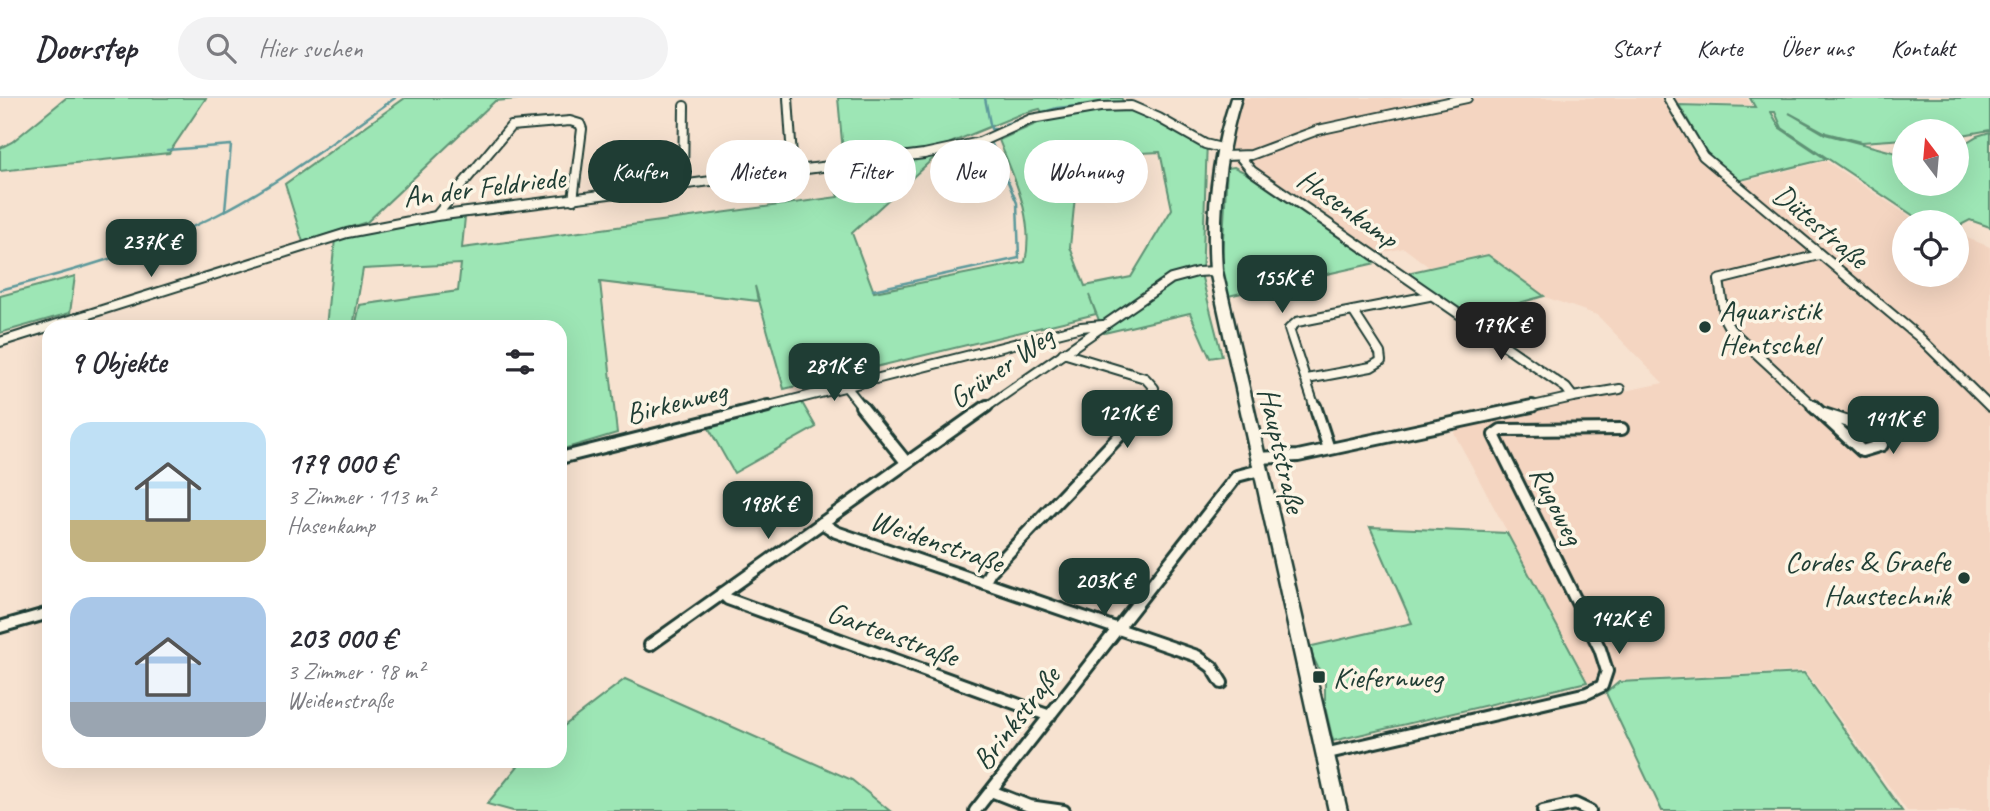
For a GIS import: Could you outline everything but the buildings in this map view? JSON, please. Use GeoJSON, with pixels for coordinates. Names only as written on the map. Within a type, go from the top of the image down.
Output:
{"type":"FeatureCollection","features":[{"type":"Feature","properties":{"kind":"street"},"geometry":{"type":"LineString","coordinates":[[788,98],[791,140]]}},
{"type":"Feature","properties":{"kind":"street"},"geometry":{"type":"LineString","coordinates":[[1122,98],[1131,106]]}},
{"type":"Feature","properties":{"kind":"street","name":"Hauptstraße"},"geometry":{"type":"LineString","coordinates":[[1236,98],[1227,127],[1215,229],[1216,271],[1338,811]]}},
{"type":"Feature","properties":{"kind":"street"},"geometry":{"type":"LineString","coordinates":[[1241,158],[1318,130],[1467,98]]}},
{"type":"Feature","properties":{"kind":"street","name":"Dütestraße"},"geometry":{"type":"LineString","coordinates":[[1668,98],[1703,156],[1919,337],[1990,407]]}},
{"type":"Feature","properties":{"kind":"street"},"geometry":{"type":"LineString","coordinates":[[684,106],[684,140]]}},
{"type":"Feature","properties":{"kind":"street","name":"An der Feldriede"},"geometry":{"type":"LineString","coordinates":[[810,170],[957,149],[1031,119],[1100,107],[1131,106],[1159,118],[1212,148],[1241,158]]}},
{"type":"Feature","properties":{"kind":"street"},"geometry":{"type":"LineString","coordinates":[[436,216],[511,126],[570,121],[580,124],[582,129],[573,200]]}},
{"type":"Feature","properties":{"kind":"street","name":"Hasenkamp"},"geometry":{"type":"LineString","coordinates":[[1241,158],[1252,171],[1429,296],[1566,388],[1573,397]]}},
{"type":"Feature","properties":{"kind":"street","name":"An der Feldriede"},"geometry":{"type":"LineString","coordinates":[[70,320],[346,233],[436,216],[588,198]]}},
{"type":"Feature","properties":{"kind":"street"},"geometry":{"type":"LineString","coordinates":[[1819,255],[1719,280],[1725,320],[1730,329],[1862,451],[1882,445],[1861,426],[1821,413]]}},
{"type":"Feature","properties":{"kind":"street","name":"Grüner Weg"},"geometry":{"type":"LineString","coordinates":[[650,646],[906,462],[1177,275],[1216,271]]}},
{"type":"Feature","properties":{"kind":"street"},"geometry":{"type":"LineString","coordinates":[[1329,449],[1289,328],[1297,322],[1429,296]]}},
{"type":"Feature","properties":{"kind":"street"},"geometry":{"type":"LineString","coordinates":[[1307,379],[1371,367],[1381,361],[1380,353],[1353,311]]}},
{"type":"Feature","properties":{"kind":"street","name":"Birkenweg"},"geometry":{"type":"LineString","coordinates":[[567,456],[844,384],[1081,327],[1104,325]]}},
{"type":"Feature","properties":{"kind":"street","name":"An der Feldriede"},"geometry":{"type":"LineString","coordinates":[[0,342],[42,329]]}},
{"type":"Feature","properties":{"kind":"street"},"geometry":{"type":"LineString","coordinates":[[984,583],[990,572],[1126,429],[1152,394],[1154,388],[1145,379],[1063,353]]}},
{"type":"Feature","properties":{"kind":"street"},"geometry":{"type":"LineString","coordinates":[[844,384],[897,455],[906,462]]}},
{"type":"Feature","properties":{"kind":"street"},"geometry":{"type":"LineString","coordinates":[[1259,464],[1620,389]]}},
{"type":"Feature","properties":{"kind":"street","name":"Rugoweg"},"geometry":{"type":"LineString","coordinates":[[1324,754],[1587,693],[1602,687],[1607,671],[1600,649],[1494,435],[1502,430],[1622,429]]}},
{"type":"Feature","properties":{"kind":"street","name":"Brinkstraße"},"geometry":{"type":"LineString","coordinates":[[975,811],[1237,477],[1259,464]]}},
{"type":"Feature","properties":{"kind":"street","name":"Weidenstraße"},"geometry":{"type":"LineString","coordinates":[[822,523],[836,532],[1197,656],[1212,667],[1222,683]]}},
{"type":"Feature","properties":{"kind":"street","name":"Gartenstraße"},"geometry":{"type":"LineString","coordinates":[[722,593],[728,599],[1050,716]]}},
{"type":"Feature","properties":{"kind":"street"},"geometry":{"type":"LineString","coordinates":[[0,627],[42,615]]}},
{"type":"Feature","properties":{"kind":"street"},"geometry":{"type":"LineString","coordinates":[[991,791],[1029,806],[1064,811]]}},
{"type":"Feature","properties":{"kind":"street"},"geometry":{"type":"LineString","coordinates":[[1543,811],[1575,804],[1590,811]]}},
{"type":"Feature","properties":{"kind":"shaded area"},"geometry":{"type":"Polygon","coordinates":[[[1241,98],[1747,98],[1751,105],[1675,103],[1705,156],[1737,183],[1826,161],[1900,210],[1892,210],[1892,287],[1969,287],[1969,239],[1990,247],[1990,811],[1907,811],[1805,671],[1588,682],[1454,433],[1458,426],[1663,383],[1597,315],[1545,297],[1488,254],[1429,267],[1404,248],[1366,256],[1244,172],[1225,154],[1241,98]]]}},
{"type":"Feature","properties":{"kind":"green space"},"geometry":{"type":"Polygon","coordinates":[[[66,98],[206,98],[169,153],[0,171],[0,148],[12,142],[66,98]]]}},
{"type":"Feature","properties":{"kind":"green space"},"geometry":{"type":"Polygon","coordinates":[[[405,98],[531,98],[495,101],[367,222],[303,242],[285,184],[405,98]]]}},
{"type":"Feature","properties":{"kind":"green space"},"geometry":{"type":"Polygon","coordinates":[[[838,98],[1121,98],[1126,105],[1207,141],[1202,278],[1222,356],[1210,358],[1190,313],[1104,333],[1089,295],[1096,314],[784,389],[755,286],[758,301],[600,282],[617,433],[567,448],[567,320],[357,320],[360,305],[458,291],[461,264],[363,269],[354,320],[327,320],[335,239],[413,223],[465,217],[462,248],[810,203],[810,201],[824,199],[824,203],[885,203],[852,233],[874,292],[1025,262],[1027,231],[1021,199],[1010,168],[1010,140],[999,140],[1047,119],[1040,109],[957,140],[930,140],[930,161],[916,174],[916,140],[842,140],[838,98]],[[1024,140],[1024,203],[1074,203],[1070,247],[1085,286],[1131,277],[1172,209],[1160,152],[1148,153],[1148,140],[1024,140]]]}},
{"type":"Feature","properties":{"kind":"green space"},"geometry":{"type":"Polygon","coordinates":[[[1750,98],[1990,98],[1990,130],[1969,134],[1969,119],[1892,119],[1892,140],[1862,142],[1826,133],[1789,113],[1825,134],[1892,152],[1892,196],[1969,196],[1969,141],[1990,132],[1990,227],[1969,221],[1969,210],[1905,210],[1782,128],[1775,112],[1771,112],[1780,128],[1826,159],[1737,181],[1708,155],[1679,105],[1755,107],[1750,98]]]}},
{"type":"Feature","properties":{"kind":"green space"},"geometry":{"type":"Polygon","coordinates":[[[1234,167],[1376,263],[1228,296],[1221,275],[1227,168],[1234,167]]]}},
{"type":"Feature","properties":{"kind":"green space"},"geometry":{"type":"Polygon","coordinates":[[[1488,255],[1544,296],[1469,317],[1407,273],[1488,255]]]}},
{"type":"Feature","properties":{"kind":"green space"},"geometry":{"type":"Polygon","coordinates":[[[75,276],[70,313],[0,333],[0,296],[75,276]]]}},
{"type":"Feature","properties":{"kind":"green space"},"geometry":{"type":"Polygon","coordinates":[[[801,401],[816,427],[734,473],[707,425],[801,401]]]}},
{"type":"Feature","properties":{"kind":"green space"},"geometry":{"type":"Polygon","coordinates":[[[1370,527],[1507,533],[1587,682],[1333,741],[1325,707],[1325,682],[1308,647],[1412,623],[1370,527]]]}},
{"type":"Feature","properties":{"kind":"green space"},"geometry":{"type":"Polygon","coordinates":[[[1804,673],[1902,811],[1662,811],[1606,693],[1619,682],[1804,673]]]}},
{"type":"Feature","properties":{"kind":"green space"},"geometry":{"type":"Polygon","coordinates":[[[625,679],[852,780],[890,811],[513,811],[487,804],[516,768],[567,768],[567,724],[625,679]]]}},
{"type":"Feature","properties":{"kind":"waterway"},"geometry":{"type":"LineString","coordinates":[[225,210],[286,175],[395,98]]}},
{"type":"Feature","properties":{"kind":"waterway"},"geometry":{"type":"LineString","coordinates":[[985,98],[991,129],[995,129]]}},
{"type":"Feature","properties":{"kind":"waterway"},"geometry":{"type":"LineString","coordinates":[[1005,124],[1057,108],[1115,102]]}},
{"type":"Feature","properties":{"kind":"waterway"},"geometry":{"type":"LineString","coordinates":[[167,150],[231,145],[225,210]]}},
{"type":"Feature","properties":{"kind":"waterway"},"geometry":{"type":"LineString","coordinates":[[873,290],[1019,258],[1017,203],[1010,187]]}},
{"type":"Feature","properties":{"kind":"waterway"},"geometry":{"type":"LineString","coordinates":[[0,290],[110,258],[164,239],[225,210]]}},
{"type":"Feature","properties":{"kind":"place","name":"Aquaristik Hentschel"},"geometry":{"type":"Point","coordinates":[1705,327]}},
{"type":"Feature","properties":{"kind":"place","name":"Cordes & Graefe Haustechnik"},"geometry":{"type":"Point","coordinates":[1964,578]}},
{"type":"Feature","properties":{"kind":"place","name":"Kiefernweg"},"geometry":{"type":"Point","coordinates":[1319,677]}}]}
